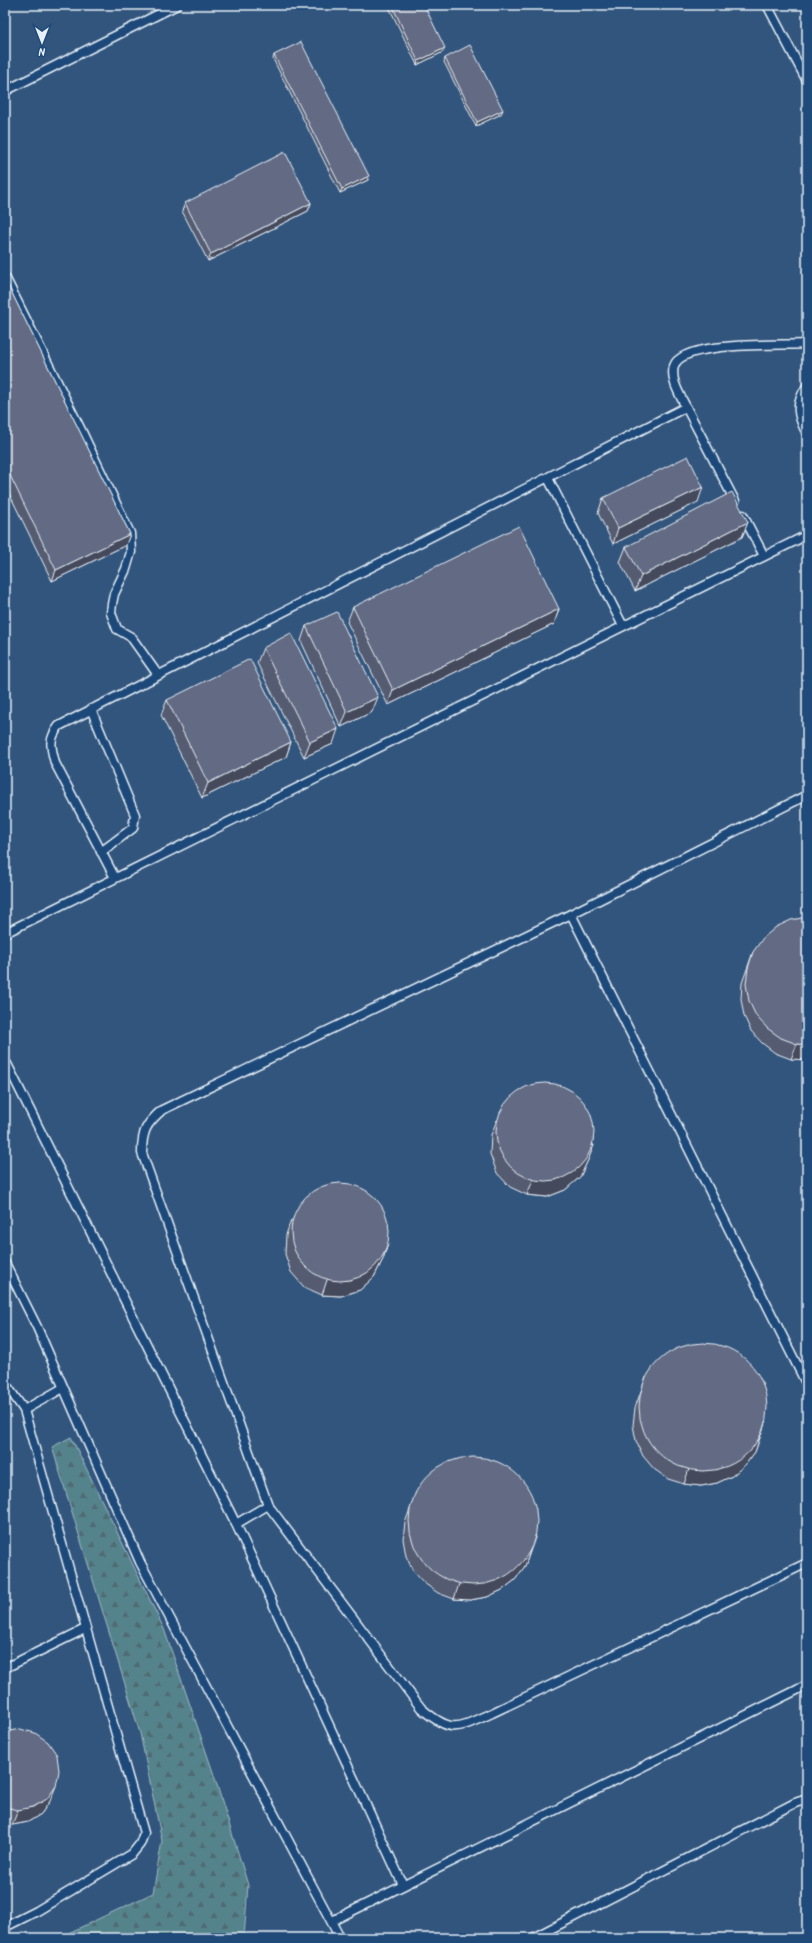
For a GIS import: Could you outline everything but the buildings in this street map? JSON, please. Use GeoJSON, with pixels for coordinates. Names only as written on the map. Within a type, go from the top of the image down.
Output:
{"type":"FeatureCollection","features":[{"type":"Feature","properties":{"kind":"lane"},"geometry":{"type":"LineString","coordinates":[[5,91],[177,5]]}},
{"type":"Feature","properties":{"kind":"lane"},"geometry":{"type":"LineString","coordinates":[[767,5],[807,80]]}},
{"type":"Feature","properties":{"kind":"lane"},"geometry":{"type":"LineString","coordinates":[[5,277],[82,432],[130,534],[131,552],[126,569],[114,594],[111,613],[116,629],[131,637],[158,675]]}},
{"type":"Feature","properties":{"kind":"lane"},"geometry":{"type":"LineString","coordinates":[[764,556],[677,389],[674,377],[674,366],[681,358],[691,352],[711,347],[807,344]]}},
{"type":"Feature","properties":{"kind":"lane"},"geometry":{"type":"LineString","coordinates":[[807,386],[799,398],[800,419],[807,434]]}},
{"type":"Feature","properties":{"kind":"lane"},"geometry":{"type":"LineString","coordinates":[[115,878],[55,763],[51,747],[52,735],[60,726],[686,407]]}},
{"type":"Feature","properties":{"kind":"lane"},"geometry":{"type":"LineString","coordinates":[[548,478],[623,626]]}},
{"type":"Feature","properties":{"kind":"lane"},"geometry":{"type":"LineString","coordinates":[[5,933],[807,535]]}},
{"type":"Feature","properties":{"kind":"lane"},"geometry":{"type":"LineString","coordinates":[[91,709],[135,815],[133,828],[101,852]]}},
{"type":"Feature","properties":{"kind":"lane"},"geometry":{"type":"LineString","coordinates":[[807,795],[571,914],[162,1110],[149,1122],[142,1137],[142,1153],[268,1505],[421,1708],[437,1722],[448,1727],[461,1726],[492,1713],[807,1563]]}},
{"type":"Feature","properties":{"kind":"lane"},"geometry":{"type":"LineString","coordinates":[[571,914],[807,1385]]}},
{"type":"Feature","properties":{"kind":"lane"},"geometry":{"type":"LineString","coordinates":[[7,1064],[236,1524],[403,1885]]}},
{"type":"Feature","properties":{"kind":"lane"},"geometry":{"type":"LineString","coordinates":[[5,1263],[37,1327],[140,1562],[332,1920],[340,1938]]}},
{"type":"Feature","properties":{"kind":"lane"},"geometry":{"type":"LineString","coordinates":[[5,1383],[24,1410],[144,1833],[140,1844],[132,1854],[37,1911],[5,1927]]}},
{"type":"Feature","properties":{"kind":"lane"},"geometry":{"type":"LineString","coordinates":[[24,1410],[64,1388]]}},
{"type":"Feature","properties":{"kind":"lane"},"geometry":{"type":"LineString","coordinates":[[236,1524],[268,1505]]}},
{"type":"Feature","properties":{"kind":"lane"},"geometry":{"type":"LineString","coordinates":[[5,1668],[85,1629]]}},
{"type":"Feature","properties":{"kind":"lane"},"geometry":{"type":"LineString","coordinates":[[332,1920],[348,1914],[403,1885],[807,1685]]}},
{"type":"Feature","properties":{"kind":"lane"},"geometry":{"type":"LineString","coordinates":[[532,1938],[795,1803],[807,1799]]}},
{"type":"Feature","properties":{"kind":"shaded area"},"geometry":{"type":"Polygon","coordinates":[[[5,5],[807,5],[807,1938],[5,1938],[5,5]]]}},
{"type":"Feature","properties":{"kind":"green space"},"geometry":{"type":"Polygon","coordinates":[[[71,1437],[164,1629],[213,1772],[248,1885],[244,1938],[58,1938],[153,1893],[162,1841],[140,1733],[52,1447],[71,1437]]]}}]}
